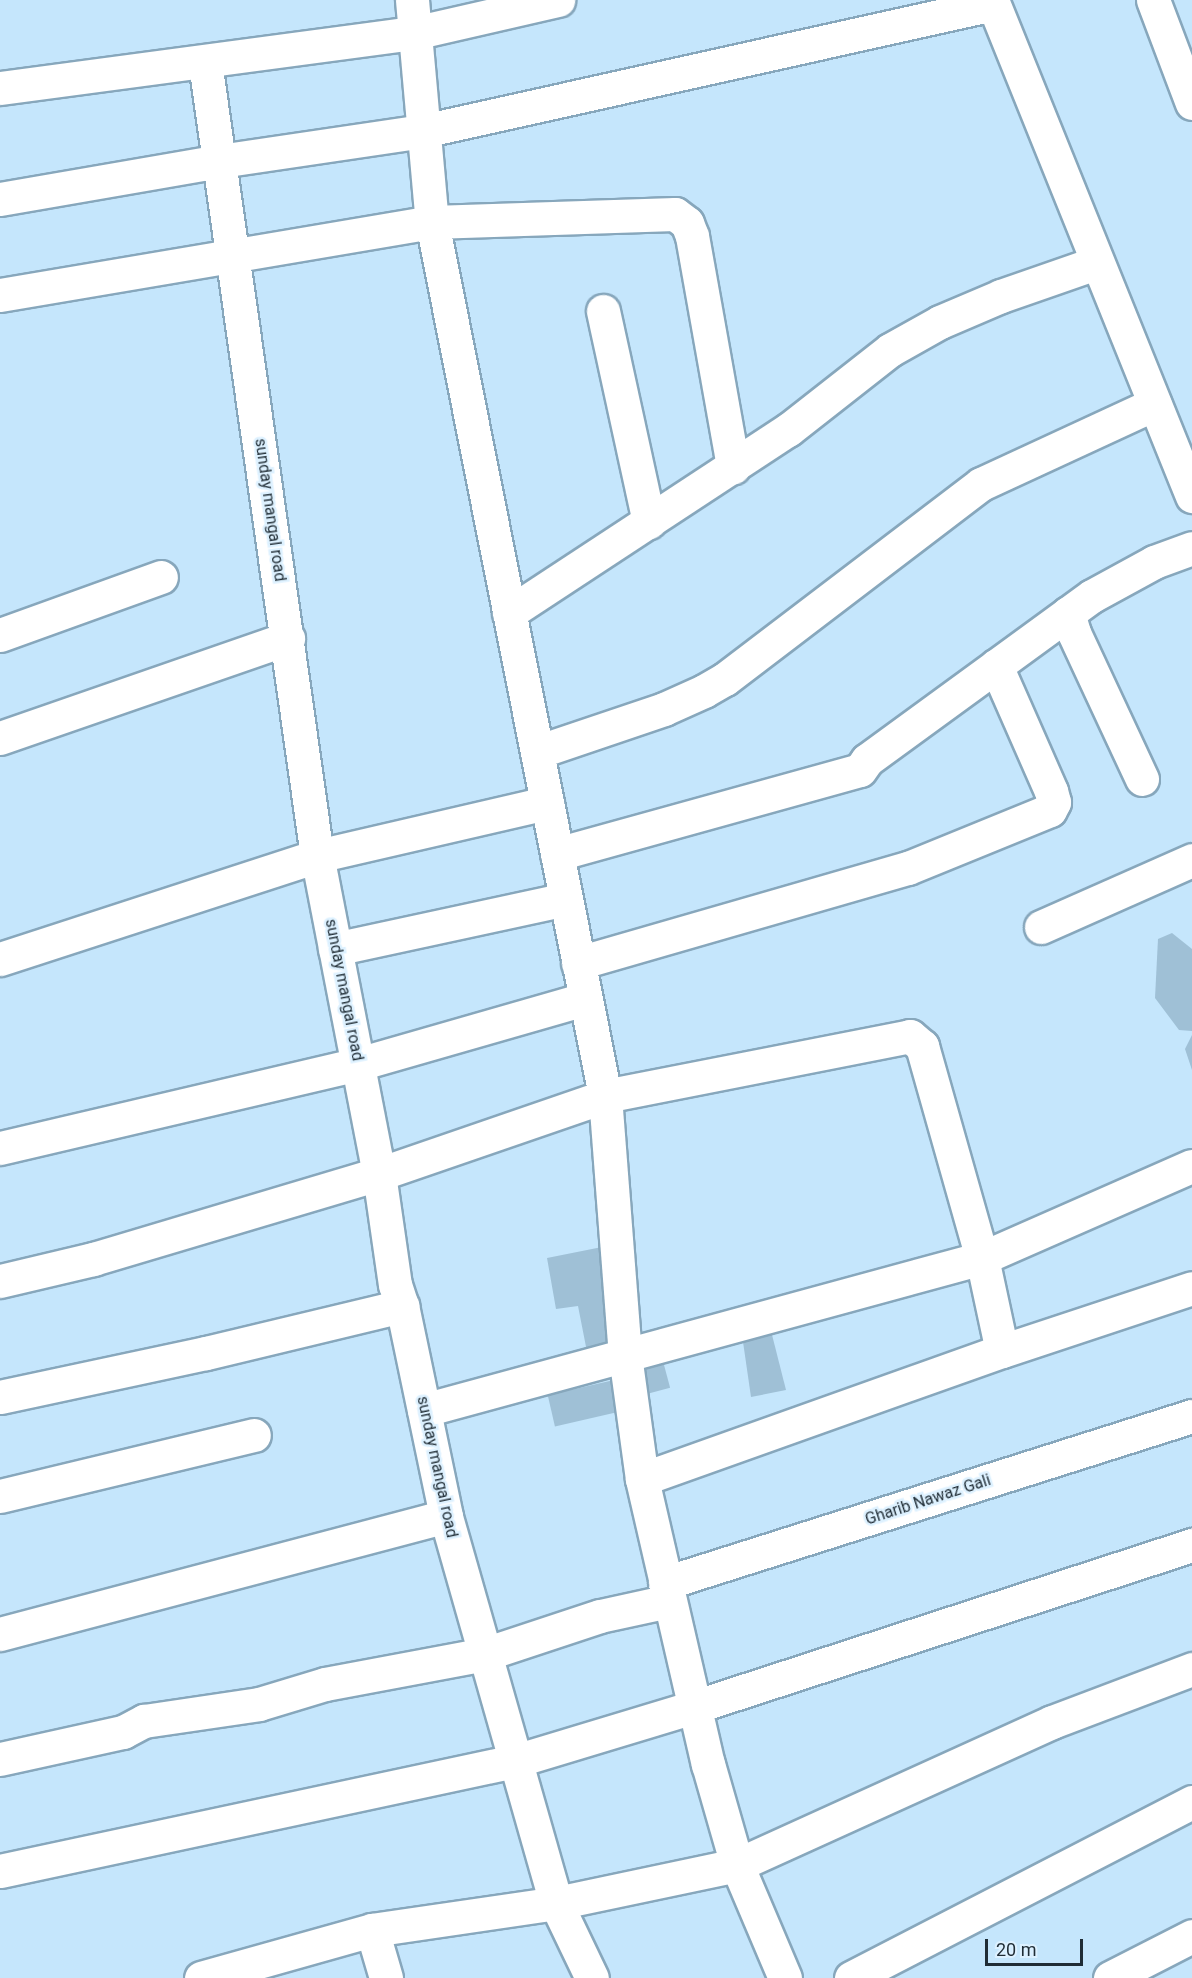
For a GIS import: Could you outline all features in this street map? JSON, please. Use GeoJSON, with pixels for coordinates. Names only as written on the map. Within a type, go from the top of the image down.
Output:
{"type":"FeatureCollection","features":[{"type":"Feature","properties":{"kind":"street"},"geometry":{"type":"LineString","coordinates":[[412,0],[432,222],[605,1096],[626,1355],[642,1479],[667,1592],[697,1706],[708,1764],[737,1865],[784,1978]]}},
{"type":"Feature","properties":{"kind":"street"},"geometry":{"type":"LineString","coordinates":[[0,88],[414,33],[520,4],[558,0]]}},
{"type":"Feature","properties":{"kind":"street"},"geometry":{"type":"LineString","coordinates":[[1153,0],[1192,103]]}},
{"type":"Feature","properties":{"kind":"street"},"geometry":{"type":"LineString","coordinates":[[0,199],[220,161],[423,131],[992,2],[1192,496]]}},
{"type":"Feature","properties":{"kind":"street","name":"sunday mangal road"},"geometry":{"type":"LineString","coordinates":[[205,62],[317,856],[379,1174],[395,1285],[402,1306],[446,1516],[514,1761],[556,1903],[592,1978]]}},
{"type":"Feature","properties":{"kind":"street"},"geometry":{"type":"LineString","coordinates":[[0,294],[432,222],[680,215],[692,236],[732,467]]}},
{"type":"Feature","properties":{"kind":"street"},"geometry":{"type":"LineString","coordinates":[[509,614],[788,430],[890,350],[940,322],[1001,296],[1096,263]]}},
{"type":"Feature","properties":{"kind":"street"},"geometry":{"type":"LineString","coordinates":[[603,311],[649,522]]}},
{"type":"Feature","properties":{"kind":"street"},"geometry":{"type":"LineString","coordinates":[[537,752],[664,709],[704,692],[725,679],[981,484],[1154,404]]}},
{"type":"Feature","properties":{"kind":"street"},"geometry":{"type":"LineString","coordinates":[[557,854],[860,770],[867,760],[1068,613],[1125,577],[1192,548]]}},
{"type":"Feature","properties":{"kind":"street"},"geometry":{"type":"LineString","coordinates":[[0,635],[161,577]]}},
{"type":"Feature","properties":{"kind":"street"},"geometry":{"type":"LineString","coordinates":[[1068,613],[1074,633],[1142,779]]}},
{"type":"Feature","properties":{"kind":"street"},"geometry":{"type":"LineString","coordinates":[[0,738],[288,638]]}},
{"type":"Feature","properties":{"kind":"street"},"geometry":{"type":"LineString","coordinates":[[578,963],[908,868],[1050,810],[1054,802],[1051,790],[996,666]]}},
{"type":"Feature","properties":{"kind":"street"},"geometry":{"type":"LineString","coordinates":[[0,959],[317,856],[547,803]]}},
{"type":"Feature","properties":{"kind":"street"},"geometry":{"type":"LineString","coordinates":[[1041,927],[1192,860]]}},
{"type":"Feature","properties":{"kind":"street"},"geometry":{"type":"LineString","coordinates":[[335,949],[566,899]]}},
{"type":"Feature","properties":{"kind":"street"},"geometry":{"type":"LineString","coordinates":[[0,1148],[358,1064],[585,999]]}},
{"type":"Feature","properties":{"kind":"street"},"geometry":{"type":"LineString","coordinates":[[0,1281],[93,1259],[379,1174],[605,1096],[914,1037],[922,1046],[982,1258],[1002,1352]]}},
{"type":"Feature","properties":{"kind":"street"},"geometry":{"type":"LineString","coordinates":[[424,1410],[982,1258],[1192,1166]]}},
{"type":"Feature","properties":{"kind":"street"},"geometry":{"type":"LineString","coordinates":[[642,1479],[1002,1352],[1192,1288]]}},
{"type":"Feature","properties":{"kind":"street"},"geometry":{"type":"LineString","coordinates":[[0,1397],[206,1353],[402,1306]]}},
{"type":"Feature","properties":{"kind":"street","name":"Gharib Nawaz Gali"},"geometry":{"type":"LineString","coordinates":[[0,1760],[123,1732],[144,1721],[259,1704],[325,1684],[485,1654],[1192,1416]]}},
{"type":"Feature","properties":{"kind":"street"},"geometry":{"type":"LineString","coordinates":[[0,1496],[254,1436]]}},
{"type":"Feature","properties":{"kind":"street"},"geometry":{"type":"LineString","coordinates":[[0,1634],[446,1516]]}},
{"type":"Feature","properties":{"kind":"street"},"geometry":{"type":"LineString","coordinates":[[0,1871],[514,1761],[697,1706],[1192,1545]]}},
{"type":"Feature","properties":{"kind":"street"},"geometry":{"type":"LineString","coordinates":[[201,1978],[372,1930],[556,1903],[737,1865],[1052,1722],[1192,1669]]}},
{"type":"Feature","properties":{"kind":"street"},"geometry":{"type":"LineString","coordinates":[[851,1978],[1192,1802]]}},
{"type":"Feature","properties":{"kind":"street"},"geometry":{"type":"LineString","coordinates":[[372,1930],[386,1978]]}},
{"type":"Feature","properties":{"kind":"street"},"geometry":{"type":"LineString","coordinates":[[1110,1978],[1192,1936]]}},
{"type":"Feature","properties":{"kind":"building"},"geometry":{"type":"Polygon","coordinates":[[[1172,933],[1192,949],[1192,1031],[1179,1030],[1155,998],[1158,939],[1172,933]]]}},
{"type":"Feature","properties":{"kind":"building"},"geometry":{"type":"Polygon","coordinates":[[[1192,1035],[1192,1070],[1185,1049],[1192,1035]]]}},
{"type":"Feature","properties":{"kind":"building"},"geometry":{"type":"Polygon","coordinates":[[[607,1246],[618,1349],[588,1357],[578,1306],[556,1309],[547,1258],[607,1246]]]}},
{"type":"Feature","properties":{"kind":"building"},"geometry":{"type":"Polygon","coordinates":[[[768,1319],[786,1390],[751,1397],[741,1328],[768,1319]]]}},
{"type":"Feature","properties":{"kind":"building"},"geometry":{"type":"Polygon","coordinates":[[[660,1350],[670,1388],[641,1395],[631,1358],[660,1350]]]}},
{"type":"Feature","properties":{"kind":"building"},"geometry":{"type":"Polygon","coordinates":[[[614,1380],[621,1411],[555,1426],[548,1395],[614,1380]]]}}]}
